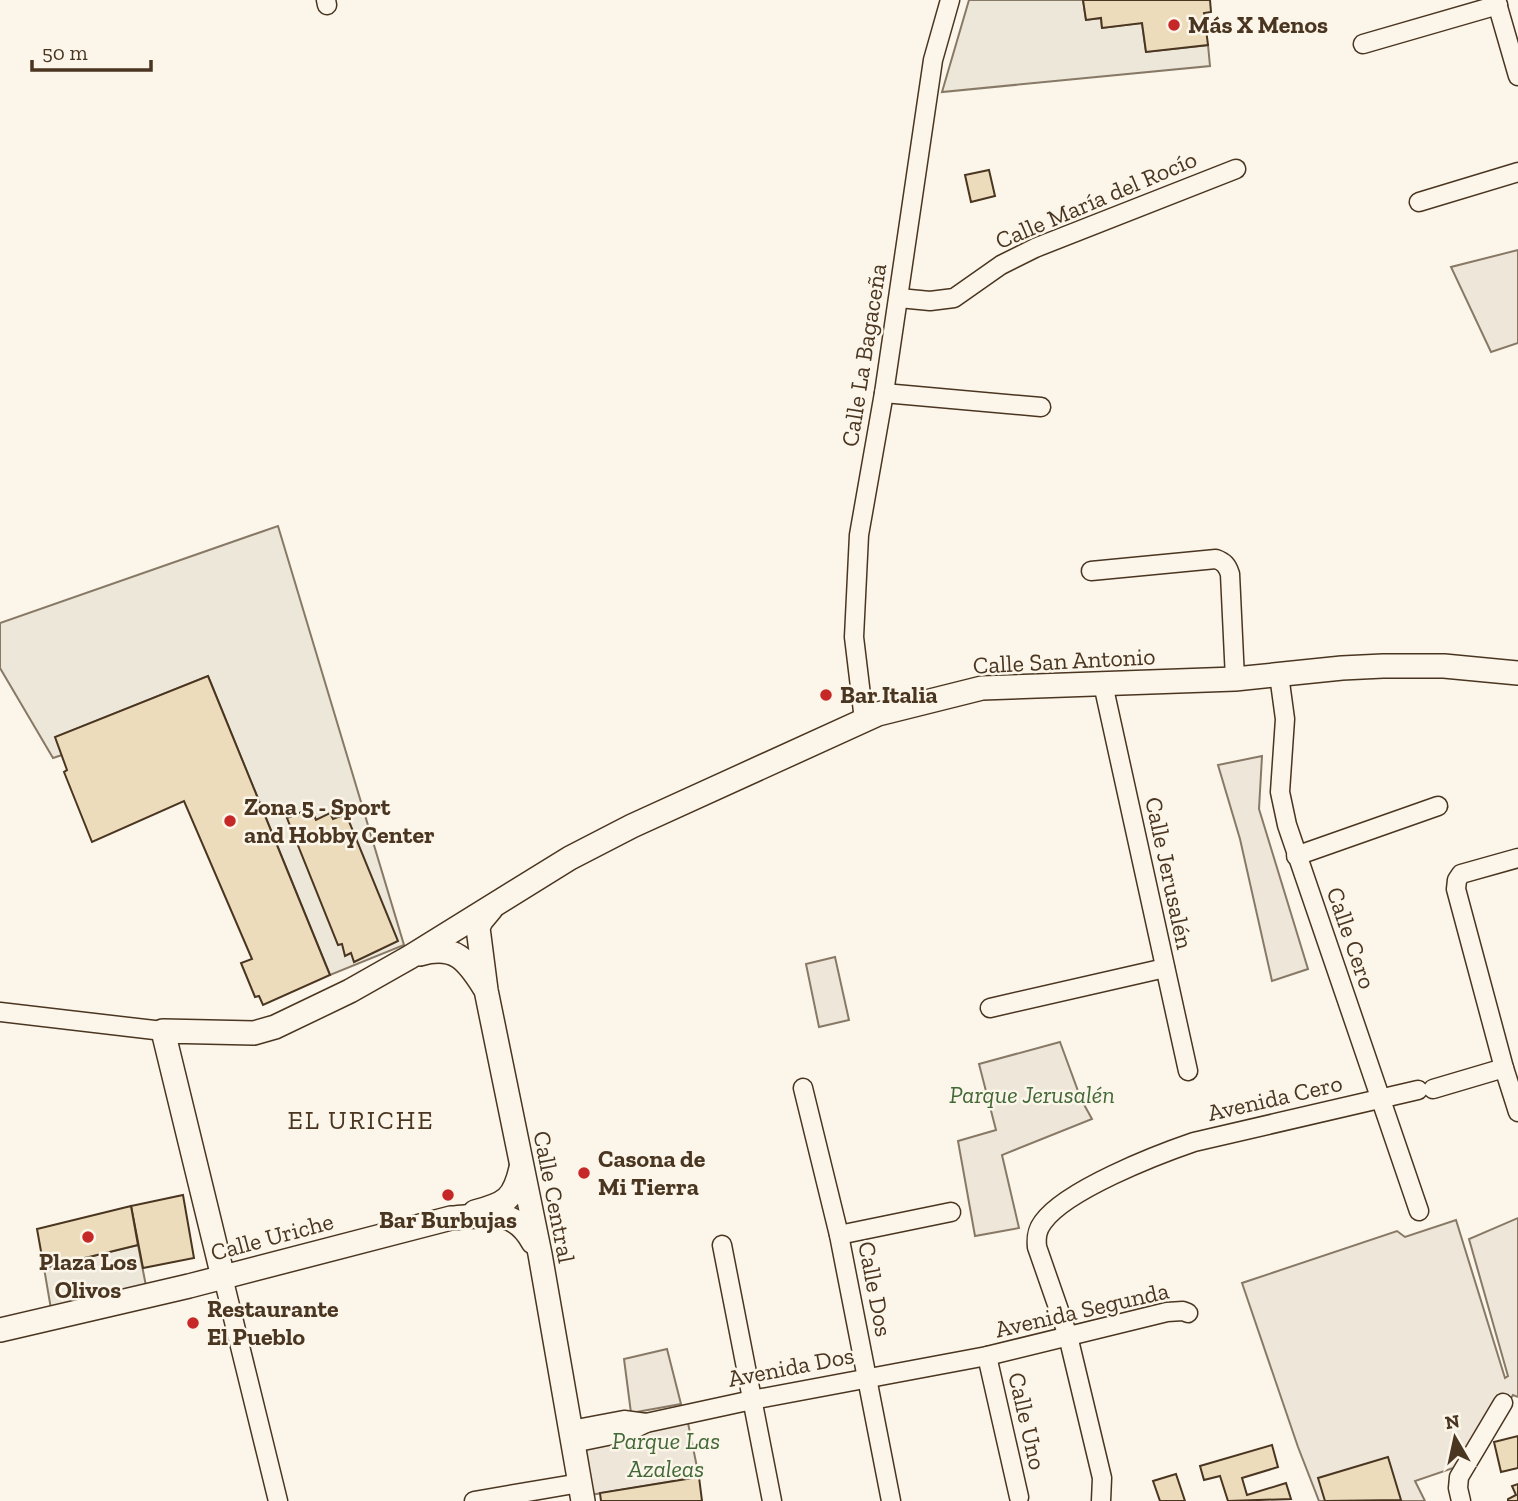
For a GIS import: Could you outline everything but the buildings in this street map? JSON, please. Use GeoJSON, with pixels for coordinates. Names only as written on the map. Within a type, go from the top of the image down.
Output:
{"type":"FeatureCollection","features":[{"type":"Feature","properties":{"kind":"main road","name":"Calle San Antonio"},"geometry":{"type":"LineString","coordinates":[[254,1033],[275,1027],[351,991],[570,858],[632,826],[878,714],[982,688],[1235,679],[1342,668],[1414,666],[1484,668],[1518,673]]}},
{"type":"Feature","properties":{"kind":"main road","name":"Calle Central"},"geometry":{"type":"LineString","coordinates":[[492,907],[478,928],[486,990],[540,1254],[581,1492]]}},
{"type":"Feature","properties":{"kind":"main road"},"geometry":{"type":"LineString","coordinates":[[410,957],[438,951],[457,955],[475,973],[486,990]]}},
{"type":"Feature","properties":{"kind":"main road"},"geometry":{"type":"LineString","coordinates":[[223,1277],[163,1031],[254,1033]]}},
{"type":"Feature","properties":{"kind":"main road"},"geometry":{"type":"LineString","coordinates":[[174,1072],[182,1049],[202,1042],[254,1033]]}},
{"type":"Feature","properties":{"kind":"main road"},"geometry":{"type":"LineString","coordinates":[[451,1218],[480,1211],[512,1195],[521,1168]]}},
{"type":"Feature","properties":{"kind":"main road","name":"Calle Uriche"},"geometry":{"type":"LineString","coordinates":[[0,1330],[223,1277],[451,1218],[486,1216],[515,1219],[526,1228],[540,1254]]}},
{"type":"Feature","properties":{"kind":"main road"},"geometry":{"type":"LineString","coordinates":[[216,1252],[226,1266],[250,1269]]}},
{"type":"Feature","properties":{"kind":"street","name":"Calle La Bagaceña"},"geometry":{"type":"LineString","coordinates":[[864,720],[854,637],[859,535],[899,298],[933,60],[950,0]]}},
{"type":"Feature","properties":{"kind":"street"},"geometry":{"type":"LineString","coordinates":[[1363,44],[1497,3],[1518,76]]}},
{"type":"Feature","properties":{"kind":"street","name":"Calle María del Rocío"},"geometry":{"type":"LineString","coordinates":[[899,298],[954,298],[1001,265],[1035,247],[1236,169]]}},
{"type":"Feature","properties":{"kind":"street"},"geometry":{"type":"LineString","coordinates":[[1419,202],[1518,172]]}},
{"type":"Feature","properties":{"kind":"street"},"geometry":{"type":"LineString","coordinates":[[884,393],[1041,407]]}},
{"type":"Feature","properties":{"kind":"street"},"geometry":{"type":"LineString","coordinates":[[1091,571],[1216,559],[1223,561],[1230,574],[1235,679]]}},
{"type":"Feature","properties":{"kind":"street","name":"Calle Cero"},"geometry":{"type":"LineString","coordinates":[[1279,675],[1285,719],[1280,792],[1296,856],[1419,1211]]}},
{"type":"Feature","properties":{"kind":"street","name":"Calle Jerusalén"},"geometry":{"type":"LineString","coordinates":[[1103,684],[1188,1071]]}},
{"type":"Feature","properties":{"kind":"street"},"geometry":{"type":"LineString","coordinates":[[1296,856],[1438,806]]}},
{"type":"Feature","properties":{"kind":"street"},"geometry":{"type":"LineString","coordinates":[[1518,858],[1461,874],[1456,889],[1518,1112]]}},
{"type":"Feature","properties":{"kind":"street"},"geometry":{"type":"LineString","coordinates":[[990,1007],[1165,968]]}},
{"type":"Feature","properties":{"kind":"street"},"geometry":{"type":"LineString","coordinates":[[0,1012],[163,1031]]}},
{"type":"Feature","properties":{"kind":"street","name":"Avenida Cero"},"geometry":{"type":"LineString","coordinates":[[1068,1336],[1036,1238],[1051,1212],[1062,1203],[1145,1160],[1194,1142],[1426,1090],[1504,1068]]}},
{"type":"Feature","properties":{"kind":"street","name":"Calle Dos"},"geometry":{"type":"LineString","coordinates":[[803,1088],[839,1235],[891,1501]]}},
{"type":"Feature","properties":{"kind":"street"},"geometry":{"type":"LineString","coordinates":[[839,1235],[951,1212]]}},
{"type":"Feature","properties":{"kind":"street"},"geometry":{"type":"LineString","coordinates":[[722,1245],[772,1501]]}},
{"type":"Feature","properties":{"kind":"street"},"geometry":{"type":"LineString","coordinates":[[223,1277],[278,1501]]}},
{"type":"Feature","properties":{"kind":"street","name":"Avenida Segunda"},"geometry":{"type":"LineString","coordinates":[[987,1356],[1167,1312],[1188,1313]]}},
{"type":"Feature","properties":{"kind":"street"},"geometry":{"type":"LineString","coordinates":[[1068,1336],[1102,1478],[1101,1501]]}},
{"type":"Feature","properties":{"kind":"street","name":"Avenida Dos"},"geometry":{"type":"LineString","coordinates":[[572,1436],[624,1420],[646,1423],[752,1399],[987,1356]]}},
{"type":"Feature","properties":{"kind":"street","name":"Calle Uno"},"geometry":{"type":"LineString","coordinates":[[987,1356],[1019,1497]]}},
{"type":"Feature","properties":{"kind":"street"},"geometry":{"type":"LineString","coordinates":[[1461,1501],[1458,1488],[1460,1477],[1503,1403]]}},
{"type":"Feature","properties":{"kind":"street"},"geometry":{"type":"LineString","coordinates":[[474,1501],[581,1492]]}},
{"type":"Feature","properties":{"kind":"green space"},"geometry":{"type":"Polygon","coordinates":[[[1518,250],[1518,343],[1491,352],[1451,267],[1518,250]]]}},
{"type":"Feature","properties":{"kind":"green space"},"geometry":{"type":"Polygon","coordinates":[[[1262,756],[1259,809],[1308,969],[1272,981],[1240,839],[1218,765],[1262,756]]]}},
{"type":"Feature","properties":{"kind":"green space"},"geometry":{"type":"Polygon","coordinates":[[[835,957],[849,1020],[819,1027],[806,964],[835,957]]]}},
{"type":"Feature","properties":{"kind":"green space","name":"Parque Jerusalén"},"geometry":{"type":"Polygon","coordinates":[[[1060,1042],[1081,1099],[1092,1119],[1002,1155],[1019,1228],[975,1236],[958,1141],[996,1130],[979,1064],[1060,1042]]]}},
{"type":"Feature","properties":{"kind":"green space"},"geometry":{"type":"Polygon","coordinates":[[[1518,1218],[1518,1397],[1513,1395],[1468,1463],[1415,1481],[1425,1501],[1319,1501],[1242,1283],[1397,1231],[1405,1237],[1456,1220],[1505,1378],[1508,1376],[1469,1239],[1518,1218]]]}},
{"type":"Feature","properties":{"kind":"green space"},"geometry":{"type":"Polygon","coordinates":[[[667,1349],[681,1404],[631,1413],[624,1359],[667,1349]]]}},
{"type":"Feature","properties":{"kind":"green space","name":"Parque Las Azaleas"},"geometry":{"type":"Polygon","coordinates":[[[688,1423],[699,1477],[590,1495],[585,1449],[597,1441],[688,1423]]]}},
{"type":"Feature","properties":{"kind":"shaded area"},"geometry":{"type":"Polygon","coordinates":[[[969,0],[1083,0],[1086,20],[1101,18],[1102,28],[1142,23],[1146,52],[1208,45],[1210,66],[942,92],[969,0]]]}},
{"type":"Feature","properties":{"kind":"shaded area"},"geometry":{"type":"Polygon","coordinates":[[[278,526],[404,945],[330,975],[208,676],[56,737],[62,755],[53,758],[0,668],[0,623],[278,526]]]}},
{"type":"Feature","properties":{"kind":"shaded area"},"geometry":{"type":"Polygon","coordinates":[[[138,1245],[146,1286],[51,1309],[44,1268],[138,1245]]]}},
{"type":"Feature","properties":{"kind":"place","name":"Más X Menos"},"geometry":{"type":"Point","coordinates":[1174,25]}},
{"type":"Feature","properties":{"kind":"place","name":"Bar Italia"},"geometry":{"type":"Point","coordinates":[826,695]}},
{"type":"Feature","properties":{"kind":"place","name":"Zona 5 - Sport and Hobby Center"},"geometry":{"type":"Point","coordinates":[230,821]}},
{"type":"Feature","properties":{"kind":"place","name":"Casona de Mi Tierra"},"geometry":{"type":"Point","coordinates":[584,1173]}},
{"type":"Feature","properties":{"kind":"place","name":"Bar Burbujas"},"geometry":{"type":"Point","coordinates":[448,1195]}},
{"type":"Feature","properties":{"kind":"place","name":"Plaza Los Olivos"},"geometry":{"type":"Point","coordinates":[88,1237]}},
{"type":"Feature","properties":{"kind":"place","name":"Restaurante El Pueblo"},"geometry":{"type":"Point","coordinates":[193,1323]}},
{"type":"Feature","properties":{"kind":"district","name":"EL URICHE"},"geometry":{"type":"Point","coordinates":[361,1120]}}]}
